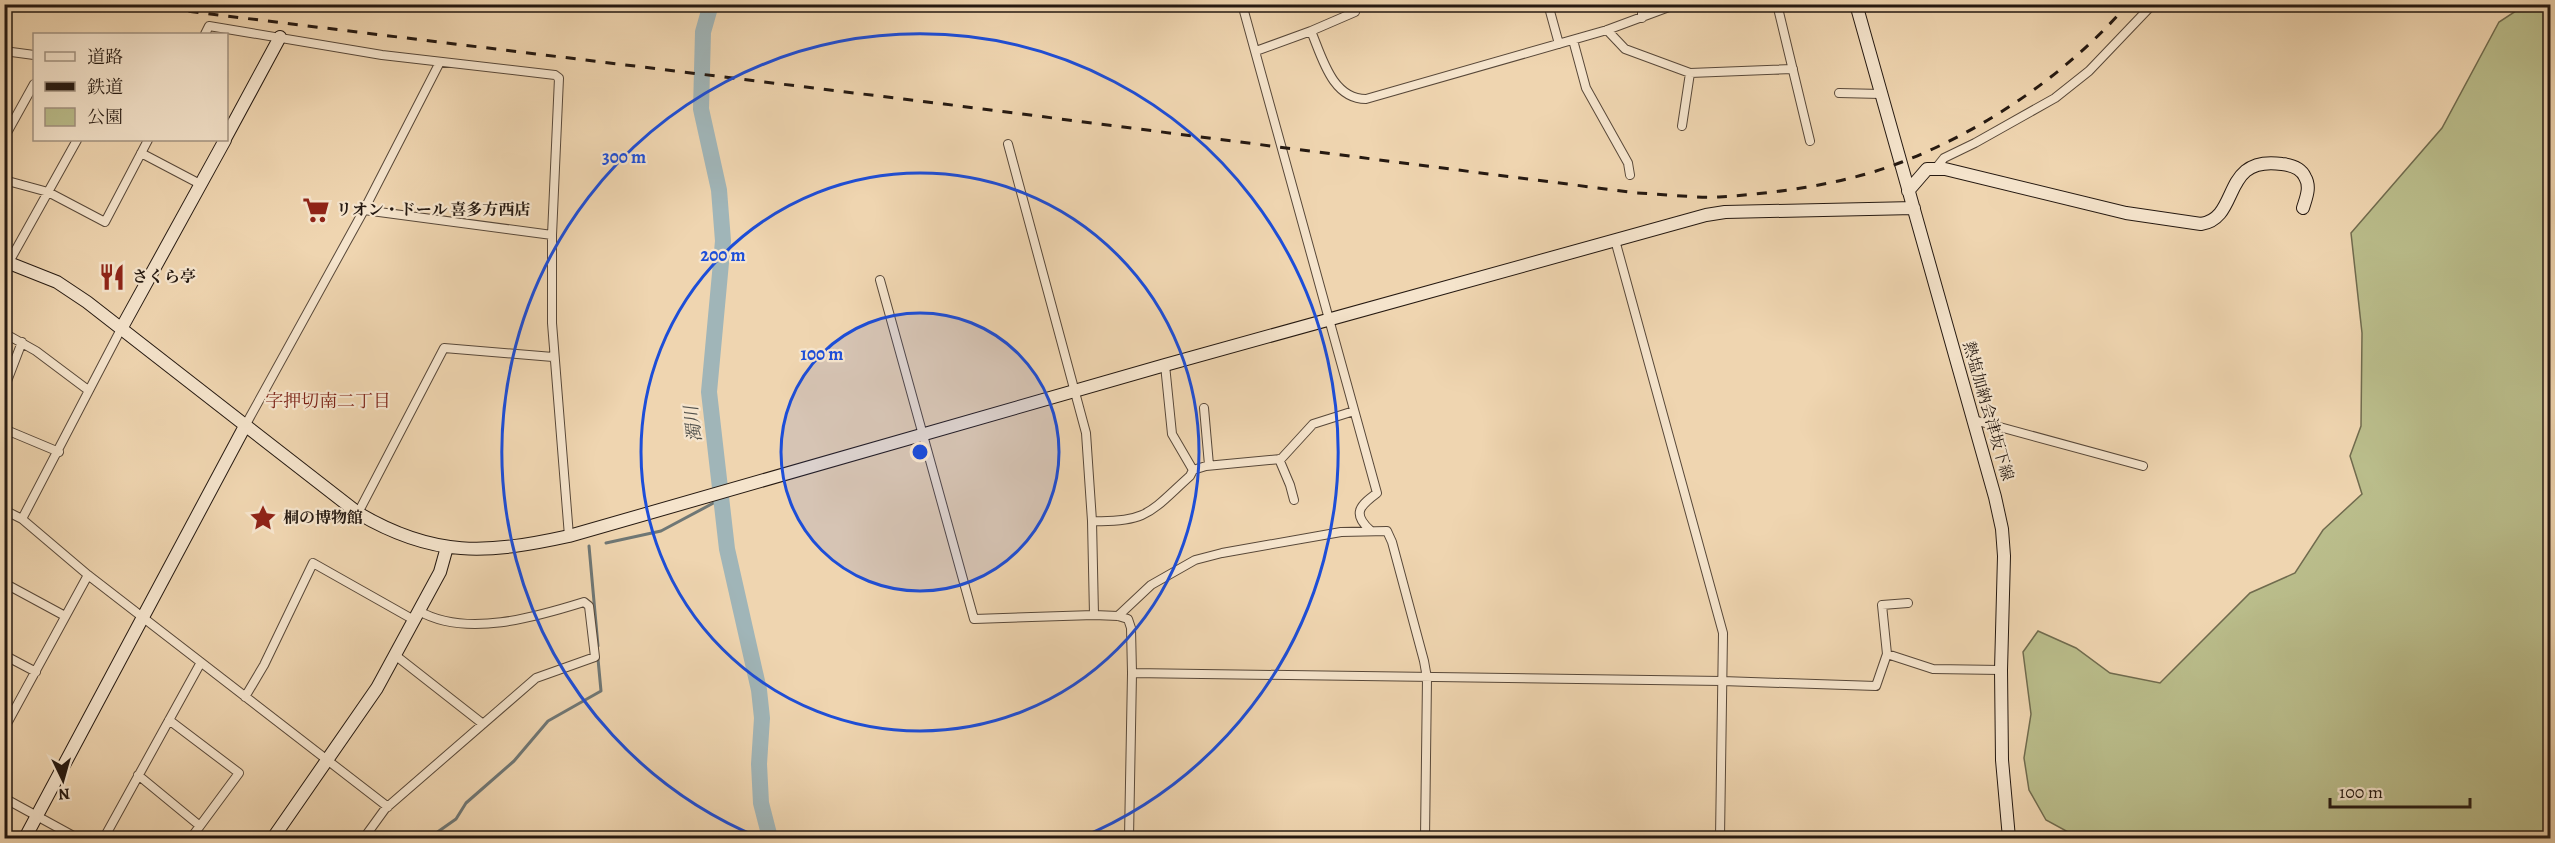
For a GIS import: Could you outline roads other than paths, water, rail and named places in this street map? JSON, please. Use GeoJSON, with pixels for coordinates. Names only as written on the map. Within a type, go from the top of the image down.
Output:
{"type":"FeatureCollection","features":[{"type":"Feature","properties":{"kind":"street"},"geometry":{"type":"LineString","coordinates":[[1242,4],[1377,493],[1362,504],[1359,513],[1362,522],[1370,530]]}},
{"type":"Feature","properties":{"kind":"street"},"geometry":{"type":"LineString","coordinates":[[1548,4],[1559,44]]}},
{"type":"Feature","properties":{"kind":"street"},"geometry":{"type":"LineString","coordinates":[[1642,4],[1642,18]]}},
{"type":"Feature","properties":{"kind":"street"},"geometry":{"type":"LineString","coordinates":[[1311,31],[1333,80],[1345,93],[1358,99],[1366,99],[1607,30],[1677,4]]}},
{"type":"Feature","properties":{"kind":"street"},"geometry":{"type":"LineString","coordinates":[[1777,4],[1810,141]]}},
{"type":"Feature","properties":{"kind":"street","name":"熱塩加納会津坂下線"},"geometry":{"type":"LineString","coordinates":[[1856,4],[1974,420],[2002,529],[2004,556],[2001,669],[2002,760],[2009,838]]}},
{"type":"Feature","properties":{"kind":"street"},"geometry":{"type":"LineString","coordinates":[[1936,168],[1944,158],[1976,143],[2055,98],[2089,71],[2153,4]]}},
{"type":"Feature","properties":{"kind":"street"},"geometry":{"type":"LineString","coordinates":[[1256,51],[1355,12]]}},
{"type":"Feature","properties":{"kind":"street"},"geometry":{"type":"LineString","coordinates":[[206,33],[209,26],[382,55],[555,75],[559,78],[552,235],[553,357],[569,536]]}},
{"type":"Feature","properties":{"kind":"street"},"geometry":{"type":"LineString","coordinates":[[1607,30],[1625,49],[1689,73],[1793,69]]}},
{"type":"Feature","properties":{"kind":"street"},"geometry":{"type":"LineString","coordinates":[[228,134],[280,37]]}},
{"type":"Feature","properties":{"kind":"street"},"geometry":{"type":"LineString","coordinates":[[1574,40],[1586,88],[1628,163],[1630,175]]}},
{"type":"Feature","properties":{"kind":"street"},"geometry":{"type":"LineString","coordinates":[[4,51],[33,55]]}},
{"type":"Feature","properties":{"kind":"street"},"geometry":{"type":"LineString","coordinates":[[24,838],[141,617],[364,210],[440,62]]}},
{"type":"Feature","properties":{"kind":"street"},"geometry":{"type":"LineString","coordinates":[[1682,126],[1689,73]]}},
{"type":"Feature","properties":{"kind":"street"},"geometry":{"type":"LineString","coordinates":[[4,138],[33,86]]}},
{"type":"Feature","properties":{"kind":"street"},"geometry":{"type":"LineString","coordinates":[[1839,93],[1881,94]]}},
{"type":"Feature","properties":{"kind":"street"},"geometry":{"type":"LineString","coordinates":[[76,141],[7,262],[57,282],[358,513],[413,540],[447,548],[504,548],[569,536],[1165,365],[1615,240],[1725,212],[1914,208]]}},
{"type":"Feature","properties":{"kind":"street"},"geometry":{"type":"LineString","coordinates":[[4,180],[48,192],[105,222],[147,141]]}},
{"type":"Feature","properties":{"kind":"street"},"geometry":{"type":"LineString","coordinates":[[22,519],[59,452],[88,390],[224,141]]}},
{"type":"Feature","properties":{"kind":"street"},"geometry":{"type":"LineString","coordinates":[[1008,144],[1087,442],[1094,615]]}},
{"type":"Feature","properties":{"kind":"street"},"geometry":{"type":"LineString","coordinates":[[141,153],[200,184]]}},
{"type":"Feature","properties":{"kind":"street"},"geometry":{"type":"LineString","coordinates":[[1908,191],[1927,169],[1936,168],[1960,171],[2126,213],[2201,224],[2210,223],[2220,214],[2242,173],[2262,164],[2275,163],[2289,165],[2303,172],[2307,180],[2308,193],[2303,208]]}},
{"type":"Feature","properties":{"kind":"street"},"geometry":{"type":"LineString","coordinates":[[364,210],[552,235]]}},
{"type":"Feature","properties":{"kind":"street"},"geometry":{"type":"LineString","coordinates":[[1615,240],[1723,633],[1720,838]]}},
{"type":"Feature","properties":{"kind":"street"},"geometry":{"type":"LineString","coordinates":[[880,279],[974,618],[1094,615],[1118,616],[1128,619],[1131,628],[1132,673],[1129,838]]}},
{"type":"Feature","properties":{"kind":"street"},"geometry":{"type":"LineString","coordinates":[[4,333],[22,342],[88,390]]}},
{"type":"Feature","properties":{"kind":"street"},"geometry":{"type":"LineString","coordinates":[[4,389],[22,342]]}},
{"type":"Feature","properties":{"kind":"street"},"geometry":{"type":"LineString","coordinates":[[358,513],[444,348],[553,357]]}},
{"type":"Feature","properties":{"kind":"street"},"geometry":{"type":"LineString","coordinates":[[1165,365],[1172,434],[1193,470]]}},
{"type":"Feature","properties":{"kind":"street"},"geometry":{"type":"LineString","coordinates":[[1204,408],[1209,465]]}},
{"type":"Feature","properties":{"kind":"street"},"geometry":{"type":"LineString","coordinates":[[1092,522],[1136,518],[1149,514],[1190,476],[1193,470],[1209,465],[1279,459],[1286,455],[1313,424],[1354,411]]}},
{"type":"Feature","properties":{"kind":"street"},"geometry":{"type":"LineString","coordinates":[[1974,420],[2143,466]]}},
{"type":"Feature","properties":{"kind":"street"},"geometry":{"type":"LineString","coordinates":[[4,429],[59,452]]}},
{"type":"Feature","properties":{"kind":"street"},"geometry":{"type":"LineString","coordinates":[[1279,459],[1294,501]]}},
{"type":"Feature","properties":{"kind":"street"},"geometry":{"type":"LineString","coordinates":[[4,510],[22,519],[200,664],[388,807]]}},
{"type":"Feature","properties":{"kind":"street"},"geometry":{"type":"LineString","coordinates":[[1118,616],[1151,585],[1195,560],[1283,542],[1370,530],[1387,531],[1425,661],[1425,838]]}},
{"type":"Feature","properties":{"kind":"street"},"geometry":{"type":"LineString","coordinates":[[273,838],[355,723],[440,573],[447,548]]}},
{"type":"Feature","properties":{"kind":"street"},"geometry":{"type":"LineString","coordinates":[[246,697],[313,563],[416,616],[453,622],[498,622],[542,616],[584,602],[589,606],[595,657],[536,678],[388,807],[364,838]]}},
{"type":"Feature","properties":{"kind":"street"},"geometry":{"type":"LineString","coordinates":[[5,728],[88,575]]}},
{"type":"Feature","properties":{"kind":"street"},"geometry":{"type":"LineString","coordinates":[[4,583],[65,616]]}},
{"type":"Feature","properties":{"kind":"street"},"geometry":{"type":"LineString","coordinates":[[1132,673],[1722,681],[1876,686],[1887,654],[1882,605],[1908,603]]}},
{"type":"Feature","properties":{"kind":"street"},"geometry":{"type":"LineString","coordinates":[[1887,654],[1933,669],[2001,669]]}},
{"type":"Feature","properties":{"kind":"street"},"geometry":{"type":"LineString","coordinates":[[4,655],[36,672]]}},
{"type":"Feature","properties":{"kind":"street"},"geometry":{"type":"LineString","coordinates":[[395,656],[483,724]]}},
{"type":"Feature","properties":{"kind":"street"},"geometry":{"type":"LineString","coordinates":[[104,838],[200,664]]}},
{"type":"Feature","properties":{"kind":"street"},"geometry":{"type":"LineString","coordinates":[[169,720],[238,773],[191,838]]}},
{"type":"Feature","properties":{"kind":"street"},"geometry":{"type":"LineString","coordinates":[[138,776],[200,826]]}},
{"type":"Feature","properties":{"kind":"street"},"geometry":{"type":"LineString","coordinates":[[4,798],[77,838]]}},
{"type":"Feature","properties":{"kind":"waterway","name":"濁川"},"geometry":{"type":"LineString","coordinates":[[711,4],[703,32],[701,109],[719,190],[723,241],[709,392],[727,549],[759,690],[762,718],[759,764],[761,803],[770,838]]}},
{"type":"Feature","properties":{"kind":"waterway"},"geometry":{"type":"LineString","coordinates":[[606,543],[661,531],[721,499]]}},
{"type":"Feature","properties":{"kind":"waterway"},"geometry":{"type":"LineString","coordinates":[[589,546],[598,646]]}},
{"type":"Feature","properties":{"kind":"waterway"},"geometry":{"type":"LineString","coordinates":[[429,838],[456,819],[466,803],[514,761],[548,721],[601,691],[598,659]]}},
{"type":"Feature","properties":{"kind":"railway"},"geometry":{"type":"LineString","coordinates":[[129,4],[944,104],[1637,193],[1709,197],[1765,193],[1835,182],[1881,170],[1934,149],[1995,116],[2053,76],[2105,29],[2128,4]]}},
{"type":"Feature","properties":{"kind":"place","name":"リオン・ドール 喜多方西店"},"geometry":{"type":"Point","coordinates":[316,210]}},
{"type":"Feature","properties":{"kind":"place","name":"さくら亭"},"geometry":{"type":"Point","coordinates":[112,277]}},
{"type":"Feature","properties":{"kind":"place","name":"桐の博物館"},"geometry":{"type":"Point","coordinates":[263,518]}},
{"type":"Feature","properties":{"kind":"district","name":"字押切南二丁目"},"geometry":{"type":"Point","coordinates":[328,401]}}]}
